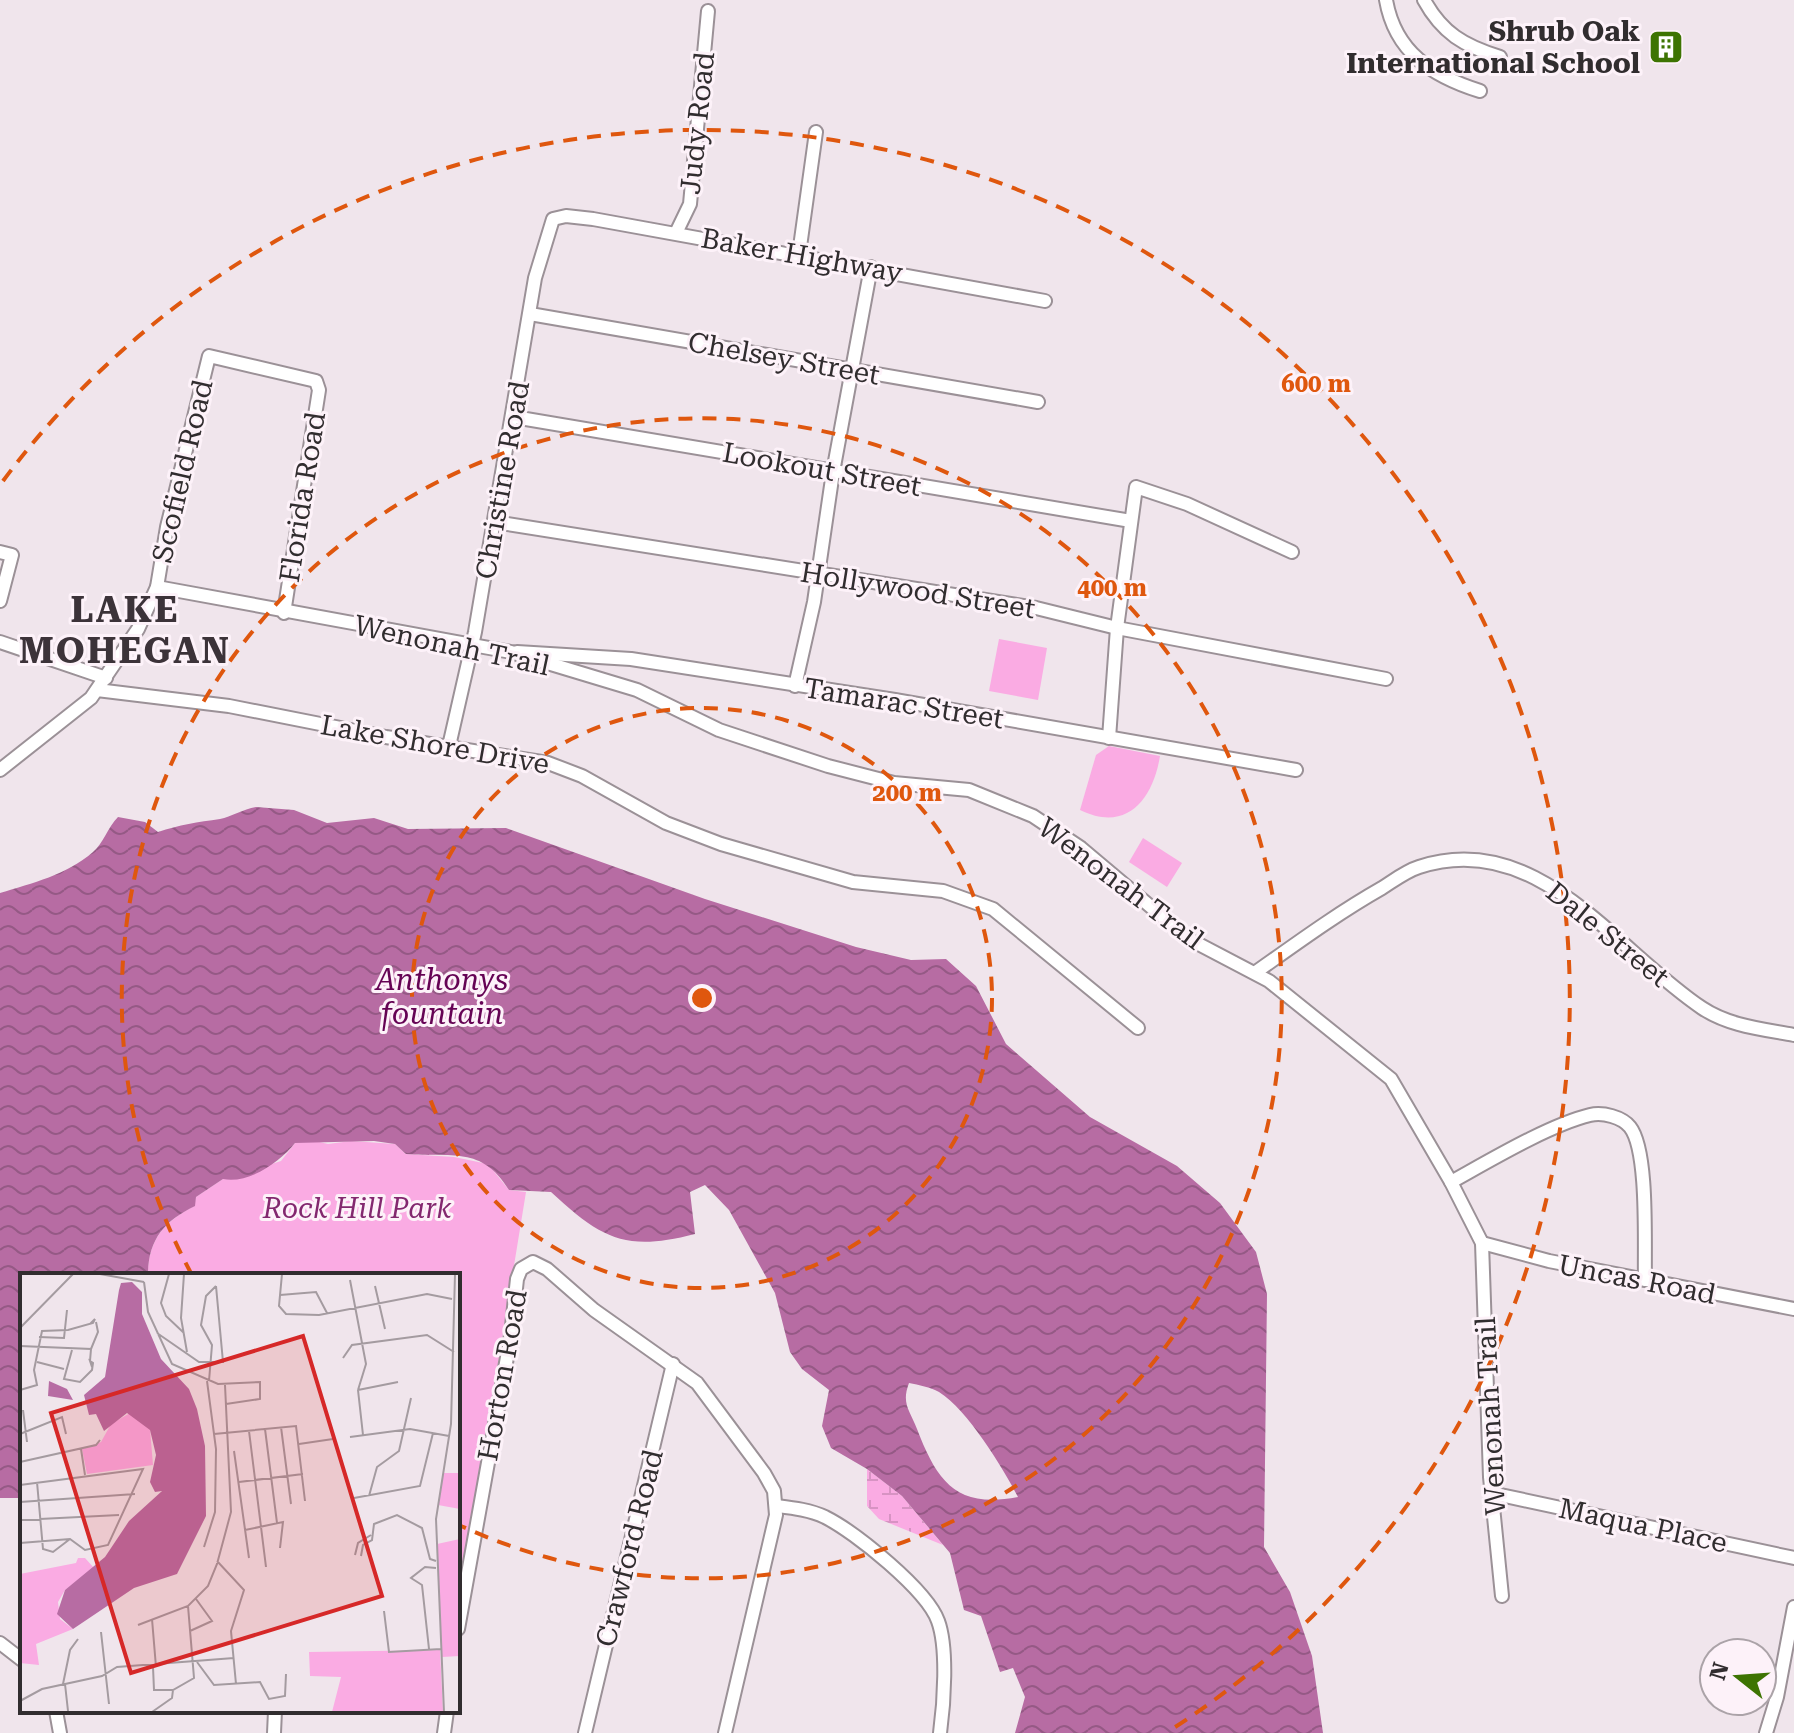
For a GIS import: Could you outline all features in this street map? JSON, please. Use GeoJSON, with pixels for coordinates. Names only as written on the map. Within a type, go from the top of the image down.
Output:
{"type":"FeatureCollection","features":[{"type":"Feature","properties":{"kind":"street"},"geometry":{"type":"LineString","coordinates":[[1386,0],[1389,17],[1408,52],[1437,74],[1480,91]]}},
{"type":"Feature","properties":{"kind":"street"},"geometry":{"type":"LineString","coordinates":[[1424,0],[1436,22],[1457,40],[1500,57]]}},
{"type":"Feature","properties":{"kind":"street","name":"Judy Road"},"geometry":{"type":"LineString","coordinates":[[676,233],[690,204],[708,11]]}},
{"type":"Feature","properties":{"kind":"street"},"geometry":{"type":"LineString","coordinates":[[799,254],[816,132]]}},
{"type":"Feature","properties":{"kind":"street","name":"Baker Highway"},"geometry":{"type":"LineString","coordinates":[[557,217],[593,219],[799,254],[1045,301]]}},
{"type":"Feature","properties":{"kind":"street","name":"Christine Road"},"geometry":{"type":"LineString","coordinates":[[449,746],[472,645],[530,314],[548,227],[557,217]]}},
{"type":"Feature","properties":{"kind":"street"},"geometry":{"type":"LineString","coordinates":[[795,686],[819,573],[833,472],[871,267]]}},
{"type":"Feature","properties":{"kind":"street","name":"Chelsey Street"},"geometry":{"type":"LineString","coordinates":[[530,314],[1038,402]]}},
{"type":"Feature","properties":{"kind":"street","name":"Scofield Road"},"geometry":{"type":"LineString","coordinates":[[0,770],[47,736],[97,690],[138,629],[157,587],[167,527],[209,356],[316,381]]}},
{"type":"Feature","properties":{"kind":"street","name":"Florida Road"},"geometry":{"type":"LineString","coordinates":[[284,613],[319,390],[316,381]]}},
{"type":"Feature","properties":{"kind":"street","name":"Lookout Street"},"geometry":{"type":"LineString","coordinates":[[514,417],[1131,521]]}},
{"type":"Feature","properties":{"kind":"street"},"geometry":{"type":"LineString","coordinates":[[1109,738],[1117,628],[1136,487],[1187,504],[1292,552]]}},
{"type":"Feature","properties":{"kind":"street","name":"Hollywood Street"},"geometry":{"type":"LineString","coordinates":[[495,522],[1036,608],[1117,628],[1386,679]]}},
{"type":"Feature","properties":{"kind":"street"},"geometry":{"type":"LineString","coordinates":[[0,601],[6,554]]}},
{"type":"Feature","properties":{"kind":"street","name":"Wenonah Trail"},"geometry":{"type":"LineString","coordinates":[[157,587],[284,613],[511,652],[637,690],[719,730],[828,766],[894,783],[969,790],[1033,816],[1081,848],[1189,939],[1256,972],[1391,1079],[1451,1182],[1482,1243],[1491,1493],[1502,1596]]}},
{"type":"Feature","properties":{"kind":"street"},"geometry":{"type":"LineString","coordinates":[[0,642],[106,678]]}},
{"type":"Feature","properties":{"kind":"street","name":"Tamarac Street"},"geometry":{"type":"LineString","coordinates":[[511,652],[542,651],[631,659],[1296,770]]}},
{"type":"Feature","properties":{"kind":"street","name":"Lake Shore Drive"},"geometry":{"type":"LineString","coordinates":[[97,690],[215,704],[561,767],[666,823],[721,844],[853,882],[943,891],[993,909],[1138,1028]]}},
{"type":"Feature","properties":{"kind":"street","name":"Dale Street"},"geometry":{"type":"LineString","coordinates":[[1256,972],[1317,928],[1416,868],[1465,857],[1502,864],[1542,881],[1571,900],[1703,1009],[1740,1025],[1794,1035]]}},
{"type":"Feature","properties":{"kind":"street"},"geometry":{"type":"LineString","coordinates":[[1451,1182],[1508,1151],[1590,1115],[1621,1120],[1631,1128],[1638,1146],[1644,1202],[1645,1280]]}},
{"type":"Feature","properties":{"kind":"street","name":"Uncas Road"},"geometry":{"type":"LineString","coordinates":[[1482,1243],[1549,1261],[1794,1309]]}},
{"type":"Feature","properties":{"kind":"street","name":"Horton Road"},"geometry":{"type":"LineString","coordinates":[[460,1618],[511,1335],[517,1279],[526,1265],[533,1262],[547,1269],[594,1310],[673,1364]]}},
{"type":"Feature","properties":{"kind":"street"},"geometry":{"type":"LineString","coordinates":[[673,1364],[697,1383],[720,1410],[764,1473],[774,1491],[777,1506],[725,1733]]}},
{"type":"Feature","properties":{"kind":"street","name":"Crawford Road"},"geometry":{"type":"LineString","coordinates":[[585,1733],[673,1364]]}},
{"type":"Feature","properties":{"kind":"street","name":"Maqua Place"},"geometry":{"type":"LineString","coordinates":[[1491,1493],[1794,1558]]}},
{"type":"Feature","properties":{"kind":"street"},"geometry":{"type":"LineString","coordinates":[[777,1506],[806,1511],[836,1524],[911,1585],[932,1608],[940,1628],[940,1733]]}},
{"type":"Feature","properties":{"kind":"street"},"geometry":{"type":"LineString","coordinates":[[1766,1733],[1777,1697],[1794,1607]]}},
{"type":"Feature","properties":{"kind":"street"},"geometry":{"type":"LineString","coordinates":[[0,1643],[20,1658]]}},
{"type":"Feature","properties":{"kind":"street"},"geometry":{"type":"LineString","coordinates":[[56,1713],[60,1733]]}},
{"type":"Feature","properties":{"kind":"street"},"geometry":{"type":"LineString","coordinates":[[274,1733],[275,1713]]}},
{"type":"Feature","properties":{"kind":"street"},"geometry":{"type":"LineString","coordinates":[[444,1733],[447,1713]]}},
{"type":"Feature","properties":{"kind":"green space"},"geometry":{"type":"Polygon","coordinates":[[[999,639],[1047,648],[1038,700],[989,691],[999,639]]]}},
{"type":"Feature","properties":{"kind":"green space"},"geometry":{"type":"Polygon","coordinates":[[[1109,746],[1160,756],[1144,798],[1135,808],[1111,817],[1080,810],[1096,755],[1109,746]]]}},
{"type":"Feature","properties":{"kind":"green space"},"geometry":{"type":"Polygon","coordinates":[[[1143,838],[1182,863],[1167,887],[1129,862],[1143,838]]]}},
{"type":"Feature","properties":{"kind":"green space","name":"Rock Hill Park"},"geometry":{"type":"Polygon","coordinates":[[[311,1140],[328,1144],[351,1141],[395,1144],[406,1154],[454,1157],[488,1164],[509,1190],[526,1192],[460,1597],[460,1273],[148,1273],[151,1252],[160,1233],[194,1206],[196,1197],[223,1179],[281,1161],[295,1143],[311,1140]]]}},
{"type":"Feature","properties":{"kind":"green space"},"geometry":{"type":"Polygon","coordinates":[[[867,1469],[902,1496],[943,1545],[879,1519],[867,1506],[867,1469]]]}},
{"type":"Feature","properties":{"kind":"water","name":"Anthonys fountain"},"geometry":{"type":"Polygon","coordinates":[[[256,807],[294,810],[327,823],[374,818],[408,829],[506,828],[705,899],[856,947],[911,960],[946,959],[976,986],[1006,1044],[1090,1117],[1177,1166],[1220,1203],[1256,1252],[1267,1294],[1264,1547],[1290,1592],[1312,1656],[1323,1733],[1015,1733],[1025,1697],[1013,1668],[1000,1672],[981,1616],[964,1610],[950,1553],[902,1496],[867,1469],[831,1448],[822,1426],[829,1390],[802,1369],[790,1352],[775,1293],[729,1210],[705,1185],[690,1192],[695,1234],[650,1242],[632,1241],[601,1231],[551,1192],[509,1190],[488,1166],[476,1160],[451,1155],[406,1154],[395,1144],[374,1141],[295,1143],[263,1170],[243,1178],[223,1179],[196,1197],[195,1206],[175,1218],[160,1233],[151,1252],[148,1273],[20,1273],[20,1498],[0,1498],[0,893],[49,877],[83,860],[97,849],[118,817],[145,822],[158,832],[224,818],[256,807]],[[909,1383],[907,1407],[941,1477],[964,1494],[979,1499],[1018,1497],[972,1425],[950,1400],[928,1387],[909,1383]]]}},
{"type":"Feature","properties":{"kind":"place","name":"Shrub Oak International School"},"geometry":{"type":"Point","coordinates":[1666,47]}},
{"type":"Feature","properties":{"kind":"district","name":"LAKE MOHEGAN"},"geometry":{"type":"Point","coordinates":[125,630]}}]}
